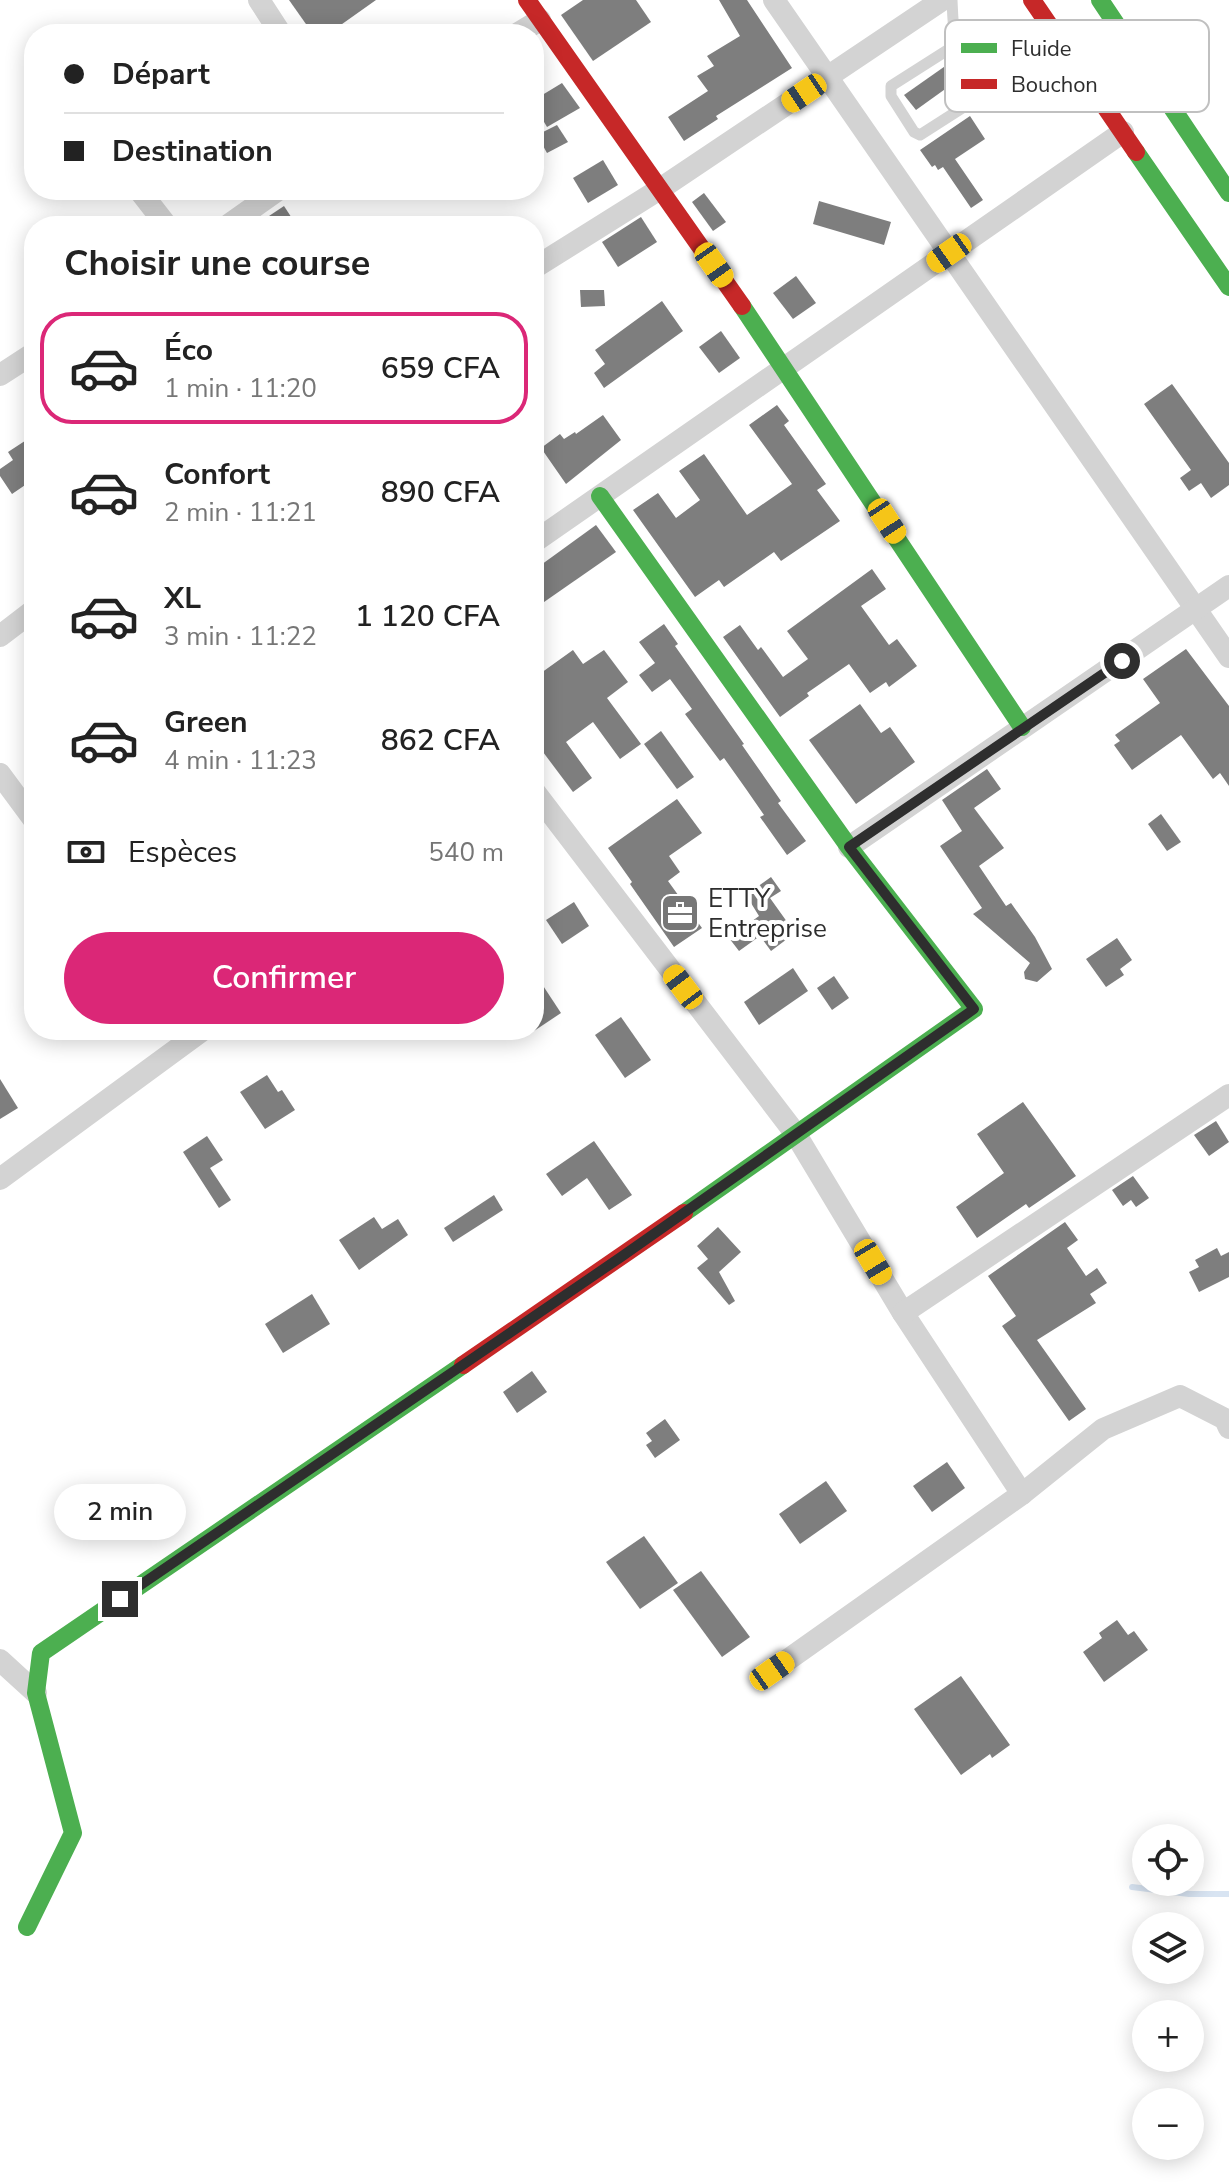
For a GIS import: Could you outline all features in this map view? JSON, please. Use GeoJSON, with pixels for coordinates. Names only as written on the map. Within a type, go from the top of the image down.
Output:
{"type":"FeatureCollection","features":[{"type":"Feature","properties":{"kind":"main road"},"geometry":{"type":"LineString","coordinates":[[527,0],[543,24]]}},
{"type":"Feature","properties":{"kind":"main road"},"geometry":{"type":"LineString","coordinates":[[1032,0],[1046,20]]}},
{"type":"Feature","properties":{"kind":"main road"},"geometry":{"type":"LineString","coordinates":[[1100,0],[1113,20]]}},
{"type":"Feature","properties":{"kind":"main road"},"geometry":{"type":"LineString","coordinates":[[544,26],[785,367],[1022,727]]}},
{"type":"Feature","properties":{"kind":"main road"},"geometry":{"type":"LineString","coordinates":[[1109,112],[1229,287]]}},
{"type":"Feature","properties":{"kind":"main road"},"geometry":{"type":"LineString","coordinates":[[1175,112],[1229,193]]}},
{"type":"Feature","properties":{"kind":"main road"},"geometry":{"type":"LineString","coordinates":[[27,1927],[73,1833],[36,1693],[41,1653],[621,1257],[974,1009],[849,847],[600,496]]}},
{"type":"Feature","properties":{"kind":"street"},"geometry":{"type":"LineString","coordinates":[[259,0],[275,24]]}},
{"type":"Feature","properties":{"kind":"street"},"geometry":{"type":"LineString","coordinates":[[774,0],[1229,657]]}},
{"type":"Feature","properties":{"kind":"street"},"geometry":{"type":"LineString","coordinates":[[544,262],[660,189],[942,0]]}},
{"type":"Feature","properties":{"kind":"street"},"geometry":{"type":"LineString","coordinates":[[533,24],[540,20]]}},
{"type":"Feature","properties":{"kind":"street"},"geometry":{"type":"LineString","coordinates":[[544,535],[1123,132]]}},
{"type":"Feature","properties":{"kind":"street"},"geometry":{"type":"LineString","coordinates":[[147,200],[159,216]]}},
{"type":"Feature","properties":{"kind":"street"},"geometry":{"type":"LineString","coordinates":[[241,216],[264,200]]}},
{"type":"Feature","properties":{"kind":"street"},"geometry":{"type":"LineString","coordinates":[[0,375],[24,359]]}},
{"type":"Feature","properties":{"kind":"street"},"geometry":{"type":"LineString","coordinates":[[849,847],[1229,586]]}},
{"type":"Feature","properties":{"kind":"street"},"geometry":{"type":"LineString","coordinates":[[0,636],[24,618]]}},
{"type":"Feature","properties":{"kind":"street"},"geometry":{"type":"LineString","coordinates":[[0,774],[24,806]]}},
{"type":"Feature","properties":{"kind":"street"},"geometry":{"type":"LineString","coordinates":[[544,804],[795,1133],[903,1313],[1022,1494]]}},
{"type":"Feature","properties":{"kind":"street"},"geometry":{"type":"LineString","coordinates":[[0,1179],[185,1040]]}},
{"type":"Feature","properties":{"kind":"street"},"geometry":{"type":"LineString","coordinates":[[903,1313],[1229,1095]]}},
{"type":"Feature","properties":{"kind":"street"},"geometry":{"type":"LineString","coordinates":[[772,1671],[1022,1494],[1103,1429],[1180,1396],[1225,1419],[1229,1428]]}},
{"type":"Feature","properties":{"kind":"street"},"geometry":{"type":"LineString","coordinates":[[0,1660],[36,1693]]}},
{"type":"Feature","properties":{"kind":"lane"},"geometry":{"type":"LineString","coordinates":[[952,0],[954,20]]}},
{"type":"Feature","properties":{"kind":"lane"},"geometry":{"type":"LineString","coordinates":[[945,52],[891,86],[891,96],[914,132],[920,135],[956,112]]}},
{"type":"Feature","properties":{"kind":"building"},"geometry":{"type":"Polygon","coordinates":[[[289,0],[376,0],[342,24],[306,24],[289,0]]]}},
{"type":"Feature","properties":{"kind":"building"},"geometry":{"type":"Polygon","coordinates":[[[583,0],[636,0],[651,22],[593,61],[561,15],[583,0]]]}},
{"type":"Feature","properties":{"kind":"building"},"geometry":{"type":"Polygon","coordinates":[[[719,0],[747,0],[792,68],[716,116],[718,119],[684,141],[668,117],[708,91],[697,76],[714,66],[707,56],[740,36],[719,0]]]}},
{"type":"Feature","properties":{"kind":"building"},"geometry":{"type":"Polygon","coordinates":[[[945,66],[945,89],[916,110],[904,95],[945,66]]]}},
{"type":"Feature","properties":{"kind":"building"},"geometry":{"type":"Polygon","coordinates":[[[562,83],[580,108],[547,127],[544,122],[544,94],[562,83]]]}},
{"type":"Feature","properties":{"kind":"building"},"geometry":{"type":"Polygon","coordinates":[[[970,116],[985,139],[955,159],[983,200],[971,208],[943,167],[938,170],[935,165],[932,167],[920,150],[970,116]]]}},
{"type":"Feature","properties":{"kind":"building"},"geometry":{"type":"Polygon","coordinates":[[[557,125],[568,142],[547,153],[544,132],[557,125]]]}},
{"type":"Feature","properties":{"kind":"building"},"geometry":{"type":"Polygon","coordinates":[[[603,160],[618,185],[588,203],[573,178],[603,160]]]}},
{"type":"Feature","properties":{"kind":"building"},"geometry":{"type":"Polygon","coordinates":[[[704,193],[726,222],[713,231],[692,202],[704,193]]]}},
{"type":"Feature","properties":{"kind":"building"},"geometry":{"type":"Polygon","coordinates":[[[819,201],[891,222],[884,245],[813,224],[819,201]]]}},
{"type":"Feature","properties":{"kind":"building"},"geometry":{"type":"Polygon","coordinates":[[[284,206],[290,216],[269,216],[284,206]]]}},
{"type":"Feature","properties":{"kind":"building"},"geometry":{"type":"Polygon","coordinates":[[[641,217],[657,242],[618,267],[602,242],[641,217]]]}},
{"type":"Feature","properties":{"kind":"building"},"geometry":{"type":"Polygon","coordinates":[[[796,276],[816,303],[793,319],[773,293],[796,276]]]}},
{"type":"Feature","properties":{"kind":"building"},"geometry":{"type":"Polygon","coordinates":[[[580,290],[604,290],[605,306],[581,307],[580,290]]]}},
{"type":"Feature","properties":{"kind":"building"},"geometry":{"type":"Polygon","coordinates":[[[662,301],[683,331],[604,388],[594,373],[605,364],[595,350],[662,301]]]}},
{"type":"Feature","properties":{"kind":"building"},"geometry":{"type":"Polygon","coordinates":[[[721,331],[740,358],[719,373],[699,347],[721,331]]]}},
{"type":"Feature","properties":{"kind":"building"},"geometry":{"type":"Polygon","coordinates":[[[1172,384],[1229,463],[1229,485],[1211,498],[1201,483],[1189,491],[1180,478],[1191,470],[1144,404],[1172,384]]]}},
{"type":"Feature","properties":{"kind":"building"},"geometry":{"type":"Polygon","coordinates":[[[777,405],[789,421],[784,425],[826,484],[817,490],[840,521],[781,561],[774,552],[724,587],[719,580],[695,597],[633,510],[658,493],[676,518],[700,500],[679,471],[704,454],[747,515],[792,484],[749,425],[777,405]]]}},
{"type":"Feature","properties":{"kind":"building"},"geometry":{"type":"Polygon","coordinates":[[[603,415],[621,440],[566,484],[544,452],[544,446],[560,434],[564,439],[603,415]]]}},
{"type":"Feature","properties":{"kind":"building"},"geometry":{"type":"Polygon","coordinates":[[[24,442],[24,486],[12,494],[0,476],[0,469],[13,460],[8,452],[24,442]]]}},
{"type":"Feature","properties":{"kind":"building"},"geometry":{"type":"Polygon","coordinates":[[[596,525],[616,552],[544,602],[544,563],[596,525]]]}},
{"type":"Feature","properties":{"kind":"building"},"geometry":{"type":"Polygon","coordinates":[[[872,569],[886,589],[861,606],[889,645],[897,639],[917,666],[889,687],[886,682],[870,693],[849,664],[807,693],[809,696],[780,717],[723,637],[740,625],[783,677],[808,659],[787,631],[872,569]]]}},
{"type":"Feature","properties":{"kind":"building"},"geometry":{"type":"Polygon","coordinates":[[[664,624],[678,644],[675,646],[744,744],[781,801],[778,803],[806,841],[787,855],[760,817],[764,815],[724,758],[720,761],[685,714],[692,709],[670,679],[652,692],[639,675],[655,663],[639,642],[664,624]]]}},
{"type":"Feature","properties":{"kind":"building"},"geometry":{"type":"Polygon","coordinates":[[[1186,649],[1229,706],[1229,786],[1220,773],[1213,779],[1181,735],[1132,770],[1114,745],[1120,741],[1115,735],[1160,703],[1143,679],[1186,649]]]}},
{"type":"Feature","properties":{"kind":"building"},"geometry":{"type":"Polygon","coordinates":[[[573,650],[583,664],[604,650],[628,682],[607,698],[641,744],[620,759],[593,722],[566,742],[592,778],[573,792],[544,753],[544,671],[573,650]]]}},
{"type":"Feature","properties":{"kind":"building"},"geometry":{"type":"Polygon","coordinates":[[[860,704],[881,733],[890,727],[915,762],[856,804],[809,740],[860,704]]]}},
{"type":"Feature","properties":{"kind":"building"},"geometry":{"type":"Polygon","coordinates":[[[661,731],[694,777],[677,789],[644,744],[661,731]]]}},
{"type":"Feature","properties":{"kind":"building"},"geometry":{"type":"Polygon","coordinates":[[[987,769],[1001,789],[974,808],[1004,848],[979,866],[1006,906],[1011,903],[1035,937],[1052,969],[1037,982],[1025,979],[1024,972],[1030,963],[973,914],[982,908],[940,846],[962,831],[942,800],[987,769]]]}},
{"type":"Feature","properties":{"kind":"building"},"geometry":{"type":"Polygon","coordinates":[[[677,799],[702,833],[669,856],[680,872],[668,881],[702,928],[674,947],[608,848],[677,799]]]}},
{"type":"Feature","properties":{"kind":"building"},"geometry":{"type":"Polygon","coordinates":[[[1161,814],[1181,842],[1167,851],[1148,824],[1161,814]]]}},
{"type":"Feature","properties":{"kind":"building"},"geometry":{"type":"Polygon","coordinates":[[[771,877],[781,891],[770,898],[795,933],[771,951],[760,936],[739,951],[729,938],[759,916],[746,895],[771,877]]]}},
{"type":"Feature","properties":{"kind":"building"},"geometry":{"type":"Polygon","coordinates":[[[574,902],[589,926],[562,944],[546,920],[574,902]]]}},
{"type":"Feature","properties":{"kind":"building"},"geometry":{"type":"Polygon","coordinates":[[[1117,938],[1132,960],[1120,969],[1124,975],[1106,987],[1086,959],[1117,938]]]}},
{"type":"Feature","properties":{"kind":"building"},"geometry":{"type":"Polygon","coordinates":[[[793,968],[808,991],[759,1025],[744,1002],[793,968]]]}},
{"type":"Feature","properties":{"kind":"building"},"geometry":{"type":"Polygon","coordinates":[[[834,976],[849,998],[832,1010],[817,988],[834,976]]]}},
{"type":"Feature","properties":{"kind":"building"},"geometry":{"type":"Polygon","coordinates":[[[544,987],[561,1013],[544,1024],[544,987]]]}},
{"type":"Feature","properties":{"kind":"building"},"geometry":{"type":"Polygon","coordinates":[[[621,1017],[651,1060],[625,1078],[595,1035],[621,1017]]]}},
{"type":"Feature","properties":{"kind":"building"},"geometry":{"type":"Polygon","coordinates":[[[267,1075],[295,1110],[265,1129],[240,1092],[267,1075]]]}},
{"type":"Feature","properties":{"kind":"building"},"geometry":{"type":"Polygon","coordinates":[[[0,1079],[18,1108],[0,1119],[0,1079]]]}},
{"type":"Feature","properties":{"kind":"building"},"geometry":{"type":"Polygon","coordinates":[[[1023,1102],[1076,1176],[1029,1208],[1026,1204],[977,1238],[956,1207],[1004,1173],[977,1134],[1023,1102]]]}},
{"type":"Feature","properties":{"kind":"building"},"geometry":{"type":"Polygon","coordinates":[[[1216,1121],[1229,1142],[1209,1156],[1194,1135],[1216,1121]]]}},
{"type":"Feature","properties":{"kind":"building"},"geometry":{"type":"Polygon","coordinates":[[[207,1136],[223,1160],[210,1168],[231,1200],[219,1208],[183,1152],[207,1136]]]}},
{"type":"Feature","properties":{"kind":"building"},"geometry":{"type":"Polygon","coordinates":[[[594,1141],[632,1195],[609,1210],[587,1178],[562,1196],[546,1174],[594,1141]]]}},
{"type":"Feature","properties":{"kind":"building"},"geometry":{"type":"Polygon","coordinates":[[[1133,1176],[1149,1198],[1136,1207],[1131,1200],[1123,1206],[1112,1190],[1133,1176]]]}},
{"type":"Feature","properties":{"kind":"building"},"geometry":{"type":"Polygon","coordinates":[[[494,1195],[503,1210],[453,1242],[444,1228],[494,1195]]]}},
{"type":"Feature","properties":{"kind":"building"},"geometry":{"type":"Polygon","coordinates":[[[374,1217],[382,1229],[398,1219],[408,1235],[359,1270],[339,1240],[374,1217]]]}},
{"type":"Feature","properties":{"kind":"building"},"geometry":{"type":"Polygon","coordinates":[[[1065,1222],[1078,1240],[1067,1248],[1086,1276],[1097,1268],[1107,1283],[1090,1294],[1096,1303],[1037,1340],[1086,1409],[1069,1421],[1002,1326],[1016,1316],[988,1276],[1065,1222]]]}},
{"type":"Feature","properties":{"kind":"building"},"geometry":{"type":"Polygon","coordinates":[[[718,1227],[741,1252],[719,1272],[735,1301],[729,1305],[697,1268],[708,1259],[697,1246],[718,1227]]]}},
{"type":"Feature","properties":{"kind":"building"},"geometry":{"type":"Polygon","coordinates":[[[1217,1248],[1221,1256],[1229,1252],[1229,1277],[1199,1292],[1189,1272],[1199,1267],[1195,1260],[1217,1248]]]}},
{"type":"Feature","properties":{"kind":"building"},"geometry":{"type":"Polygon","coordinates":[[[312,1294],[330,1324],[283,1353],[265,1324],[312,1294]]]}},
{"type":"Feature","properties":{"kind":"building"},"geometry":{"type":"Polygon","coordinates":[[[532,1371],[547,1392],[517,1413],[503,1392],[532,1371]]]}},
{"type":"Feature","properties":{"kind":"building"},"geometry":{"type":"Polygon","coordinates":[[[665,1419],[680,1440],[655,1458],[646,1445],[652,1441],[646,1433],[665,1419]]]}},
{"type":"Feature","properties":{"kind":"building"},"geometry":{"type":"Polygon","coordinates":[[[947,1462],[965,1488],[932,1512],[913,1486],[947,1462]]]}},
{"type":"Feature","properties":{"kind":"building"},"geometry":{"type":"Polygon","coordinates":[[[826,1481],[847,1511],[800,1544],[779,1514],[826,1481]]]}},
{"type":"Feature","properties":{"kind":"building"},"geometry":{"type":"Polygon","coordinates":[[[644,1536],[678,1583],[640,1609],[606,1562],[644,1536]]]}},
{"type":"Feature","properties":{"kind":"building"},"geometry":{"type":"Polygon","coordinates":[[[701,1571],[750,1637],[722,1657],[673,1590],[701,1571]]]}},
{"type":"Feature","properties":{"kind":"building"},"geometry":{"type":"Polygon","coordinates":[[[1117,1620],[1128,1635],[1134,1631],[1148,1650],[1104,1682],[1083,1652],[1102,1638],[1099,1633],[1117,1620]]]}},
{"type":"Feature","properties":{"kind":"building"},"geometry":{"type":"Polygon","coordinates":[[[961,1676],[1010,1745],[992,1758],[990,1754],[961,1775],[914,1709],[961,1676]]]}},
{"type":"Feature","properties":{"kind":"waterway"},"geometry":{"type":"LineString","coordinates":[[1204,1894],[1229,1894]]}},
{"type":"Feature","properties":{"kind":"traffic: fast"},"geometry":{"type":"LineString","coordinates":[[1100,0],[1113,20]]}},
{"type":"Feature","properties":{"kind":"traffic: fast"},"geometry":{"type":"LineString","coordinates":[[1175,112],[1229,193]]}},
{"type":"Feature","properties":{"kind":"traffic: fast"},"geometry":{"type":"LineString","coordinates":[[1136,152],[1229,287]]}},
{"type":"Feature","properties":{"kind":"traffic: fast"},"geometry":{"type":"LineString","coordinates":[[742,306],[1022,727]]}},
{"type":"Feature","properties":{"kind":"traffic: fast"},"geometry":{"type":"LineString","coordinates":[[600,496],[849,847],[974,1009],[684,1213]]}},
{"type":"Feature","properties":{"kind":"traffic: fast"},"geometry":{"type":"LineString","coordinates":[[27,1927],[73,1833],[36,1693],[41,1653],[463,1365]]}},
{"type":"Feature","properties":{"kind":"traffic: jam"},"geometry":{"type":"LineString","coordinates":[[527,0],[544,24]]}},
{"type":"Feature","properties":{"kind":"traffic: jam"},"geometry":{"type":"LineString","coordinates":[[1032,0],[1046,20]]}},
{"type":"Feature","properties":{"kind":"traffic: jam"},"geometry":{"type":"LineString","coordinates":[[544,24],[742,306]]}},
{"type":"Feature","properties":{"kind":"traffic: jam"},"geometry":{"type":"LineString","coordinates":[[1109,112],[1136,152]]}},
{"type":"Feature","properties":{"kind":"traffic: jam"},"geometry":{"type":"LineString","coordinates":[[463,1365],[684,1213]]}},
{"type":"Feature","properties":{"kind":"place","name":"ETTY Entreprise"},"geometry":{"type":"Point","coordinates":[680,913]}},
{"type":"Feature","properties":{"kind":"route"},"geometry":{"type":"LineString","coordinates":[[120,1599],[621,1257],[974,1009],[849,847],[1122,661]]}}]}
